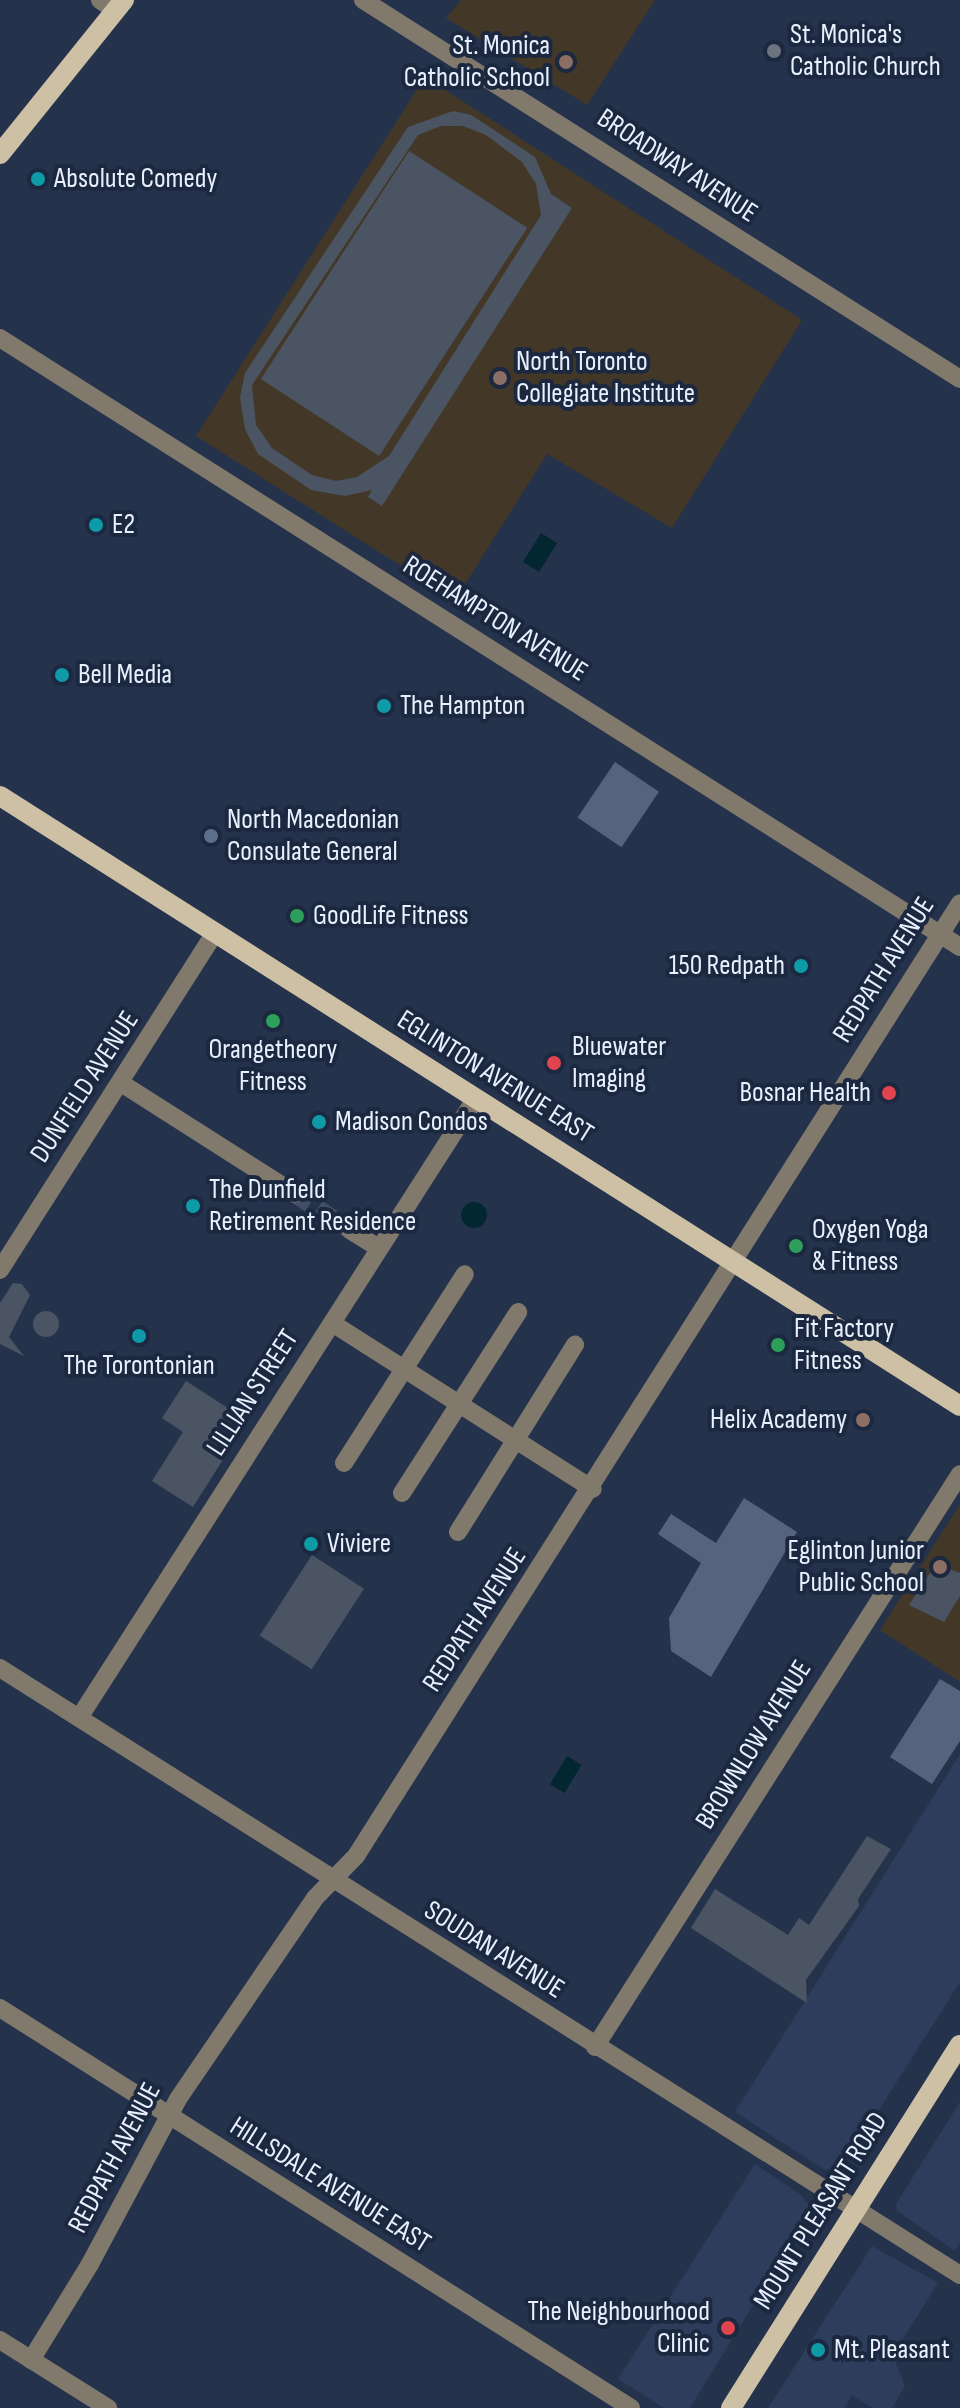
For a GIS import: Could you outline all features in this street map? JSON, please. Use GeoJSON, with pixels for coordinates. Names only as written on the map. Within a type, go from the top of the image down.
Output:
{"type":"FeatureCollection","features":[{"type":"Feature","properties":{"kind":"main road"},"geometry":{"type":"LineString","coordinates":[[0,154],[113,3]]}},
{"type":"Feature","properties":{"kind":"main road","name":"EGLINTON AVENUE EAST"},"geometry":{"type":"LineString","coordinates":[[0,796],[960,1406]]}},
{"type":"Feature","properties":{"kind":"main road","name":"MOUNT PLEASANT ROAD"},"geometry":{"type":"LineString","coordinates":[[731,2408],[960,2045]]}},
{"type":"Feature","properties":{"kind":"street","name":"BROADWAY AVENUE"},"geometry":{"type":"LineString","coordinates":[[363,0],[960,379]]}},
{"type":"Feature","properties":{"kind":"street","name":"ROEHAMPTON AVENUE"},"geometry":{"type":"LineString","coordinates":[[0,338],[960,947]]}},
{"type":"Feature","properties":{"kind":"street","name":"REDPATH AVENUE"},"geometry":{"type":"LineString","coordinates":[[31,2360],[170,2116],[315,1898],[335,1882],[593,1489],[960,903]]}},
{"type":"Feature","properties":{"kind":"street","name":"DUNFIELD AVENUE"},"geometry":{"type":"LineString","coordinates":[[0,1270],[215,933]]}},
{"type":"Feature","properties":{"kind":"street"},"geometry":{"type":"LineString","coordinates":[[121,1083],[295,1194]]}},
{"type":"Feature","properties":{"kind":"street","name":"LILLIAN STREET"},"geometry":{"type":"LineString","coordinates":[[79,1718],[476,1098]]}},
{"type":"Feature","properties":{"kind":"street"},"geometry":{"type":"LineString","coordinates":[[350,1230],[379,1248]]}},
{"type":"Feature","properties":{"kind":"street"},"geometry":{"type":"LineString","coordinates":[[344,1463],[465,1274]]}},
{"type":"Feature","properties":{"kind":"street"},"geometry":{"type":"LineString","coordinates":[[402,1493],[518,1312]]}},
{"type":"Feature","properties":{"kind":"street"},"geometry":{"type":"LineString","coordinates":[[332,1323],[593,1489]]}},
{"type":"Feature","properties":{"kind":"street"},"geometry":{"type":"LineString","coordinates":[[458,1532],[575,1345]]}},
{"type":"Feature","properties":{"kind":"street","name":"BROWNLOW AVENUE"},"geometry":{"type":"LineString","coordinates":[[595,2047],[960,1474]]}},
{"type":"Feature","properties":{"kind":"street","name":"SOUDAN AVENUE"},"geometry":{"type":"LineString","coordinates":[[0,1668],[960,2275]]}},
{"type":"Feature","properties":{"kind":"street","name":"HILLSDALE AVENUE EAST"},"geometry":{"type":"LineString","coordinates":[[0,2008],[631,2408]]}},
{"type":"Feature","properties":{"kind":"street"},"geometry":{"type":"LineString","coordinates":[[0,2340],[108,2408]]}},
{"type":"Feature","properties":{"kind":"shaded area","name":"St. Monica Catholic School"},"geometry":{"type":"Polygon","coordinates":[[[461,0],[655,0],[587,105],[446,18],[461,0]]]}},
{"type":"Feature","properties":{"kind":"shaded area","name":"North Toronto Collegiate Institute"},"geometry":{"type":"Polygon","coordinates":[[[425,77],[802,320],[672,528],[547,454],[455,600],[196,436],[425,77]]]}},
{"type":"Feature","properties":{"kind":"shaded area"},"geometry":{"type":"Polygon","coordinates":[[[453,111],[471,115],[535,157],[551,194],[572,208],[382,506],[368,497],[372,490],[345,496],[311,490],[258,454],[245,429],[240,397],[245,373],[408,127],[453,111]],[[441,126],[418,135],[252,385],[256,425],[272,448],[312,475],[336,481],[357,477],[389,456],[541,215],[536,184],[522,162],[486,135],[463,126],[441,126]]]}},
{"type":"Feature","properties":{"kind":"shaded area"},"geometry":{"type":"Polygon","coordinates":[[[409,151],[527,228],[379,456],[261,379],[409,151]]]}},
{"type":"Feature","properties":{"kind":"shaded area"},"geometry":{"type":"Polygon","coordinates":[[[541,533],[557,543],[539,572],[523,562],[541,533]]]}},
{"type":"Feature","properties":{"kind":"shaded area"},"geometry":{"type":"Polygon","coordinates":[[[615,762],[659,792],[621,847],[578,818],[615,762]]]}},
{"type":"Feature","properties":{"kind":"shaded area"},"geometry":{"type":"Polygon","coordinates":[[[474,1202],[483,1206],[487,1215],[483,1224],[474,1228],[465,1224],[461,1215],[465,1206],[474,1202]]]}},
{"type":"Feature","properties":{"kind":"shaded area"},"geometry":{"type":"Polygon","coordinates":[[[13,1283],[22,1284],[30,1295],[9,1337],[24,1356],[0,1344],[0,1303],[13,1283]]]}},
{"type":"Feature","properties":{"kind":"shaded area"},"geometry":{"type":"Polygon","coordinates":[[[46,1311],[55,1315],[59,1324],[55,1333],[46,1337],[37,1333],[33,1324],[37,1315],[46,1311]]]}},
{"type":"Feature","properties":{"kind":"shaded area"},"geometry":{"type":"Polygon","coordinates":[[[186,1381],[237,1414],[214,1451],[224,1458],[193,1507],[152,1481],[183,1432],[162,1418],[186,1381]]]}},
{"type":"Feature","properties":{"kind":"shaded area"},"geometry":{"type":"Polygon","coordinates":[[[744,1498],[797,1532],[711,1677],[671,1651],[669,1618],[701,1563],[658,1534],[671,1514],[716,1543],[744,1498]]]}},
{"type":"Feature","properties":{"kind":"shaded area","name":"Eglinton Junior Public School"},"geometry":{"type":"Polygon","coordinates":[[[960,1504],[960,1682],[880,1630],[960,1504]]]}},
{"type":"Feature","properties":{"kind":"shaded area"},"geometry":{"type":"Polygon","coordinates":[[[312,1555],[364,1589],[312,1669],[260,1636],[312,1555]]]}},
{"type":"Feature","properties":{"kind":"shaded area"},"geometry":{"type":"Polygon","coordinates":[[[936,1564],[960,1573],[960,1596],[944,1622],[909,1605],[936,1564]]]}},
{"type":"Feature","properties":{"kind":"shaded area"},"geometry":{"type":"Polygon","coordinates":[[[940,1679],[960,1691],[960,1741],[932,1784],[890,1757],[940,1679]]]}},
{"type":"Feature","properties":{"kind":"shaded area"},"geometry":{"type":"Polygon","coordinates":[[[960,1754],[960,1982],[844,2165],[825,2170],[735,2112],[960,1754]]]}},
{"type":"Feature","properties":{"kind":"shaded area"},"geometry":{"type":"Polygon","coordinates":[[[567,1756],[582,1765],[565,1793],[550,1784],[567,1756]]]}},
{"type":"Feature","properties":{"kind":"shaded area"},"geometry":{"type":"Polygon","coordinates":[[[867,1836],[891,1849],[858,1899],[859,1906],[806,1980],[807,2003],[691,1928],[715,1889],[788,1935],[799,1918],[809,1925],[867,1836]]]}},
{"type":"Feature","properties":{"kind":"shaded area"},"geometry":{"type":"Polygon","coordinates":[[[960,2102],[960,2243],[955,2251],[897,2211],[896,2204],[960,2102]]]}},
{"type":"Feature","properties":{"kind":"shaded area"},"geometry":{"type":"Polygon","coordinates":[[[755,2164],[800,2194],[811,2207],[809,2214],[690,2408],[664,2408],[618,2379],[755,2164]]]}},
{"type":"Feature","properties":{"kind":"shaded area"},"geometry":{"type":"Polygon","coordinates":[[[872,2246],[938,2283],[893,2355],[905,2386],[892,2408],[873,2408],[852,2395],[844,2408],[768,2408],[872,2246]]]}},
{"type":"Feature","properties":{"kind":"tunnel"},"geometry":{"type":"LineString","coordinates":[[295,1194],[350,1230]]}},
{"type":"Feature","properties":{"kind":"place","name":"St. Monica's Catholic Church"},"geometry":{"type":"Point","coordinates":[774,51]}},
{"type":"Feature","properties":{"kind":"place","name":"St. Monica Catholic School"},"geometry":{"type":"Point","coordinates":[566,62]}},
{"type":"Feature","properties":{"kind":"place","name":"Absolute Comedy"},"geometry":{"type":"Point","coordinates":[38,179]}},
{"type":"Feature","properties":{"kind":"place","name":"North Toronto Collegiate Institute"},"geometry":{"type":"Point","coordinates":[500,378]}},
{"type":"Feature","properties":{"kind":"place","name":"E2"},"geometry":{"type":"Point","coordinates":[96,525]}},
{"type":"Feature","properties":{"kind":"place","name":"Bell Media"},"geometry":{"type":"Point","coordinates":[62,675]}},
{"type":"Feature","properties":{"kind":"place","name":"The Hampton"},"geometry":{"type":"Point","coordinates":[384,706]}},
{"type":"Feature","properties":{"kind":"place","name":"North Macedonian Consulate General"},"geometry":{"type":"Point","coordinates":[211,836]}},
{"type":"Feature","properties":{"kind":"place","name":"GoodLife Fitness"},"geometry":{"type":"Point","coordinates":[297,916]}},
{"type":"Feature","properties":{"kind":"place","name":"150 Redpath"},"geometry":{"type":"Point","coordinates":[801,966]}},
{"type":"Feature","properties":{"kind":"place","name":"Orangetheory Fitness"},"geometry":{"type":"Point","coordinates":[273,1021]}},
{"type":"Feature","properties":{"kind":"place","name":"Bluewater Imaging"},"geometry":{"type":"Point","coordinates":[554,1063]}},
{"type":"Feature","properties":{"kind":"place","name":"Bosnar Health"},"geometry":{"type":"Point","coordinates":[889,1093]}},
{"type":"Feature","properties":{"kind":"place","name":"Madison Condos"},"geometry":{"type":"Point","coordinates":[319,1122]}},
{"type":"Feature","properties":{"kind":"place","name":"The Dunfield Retirement Residence"},"geometry":{"type":"Point","coordinates":[193,1206]}},
{"type":"Feature","properties":{"kind":"place","name":"Oxygen Yoga & Fitness"},"geometry":{"type":"Point","coordinates":[796,1246]}},
{"type":"Feature","properties":{"kind":"place","name":"The Torontonian"},"geometry":{"type":"Point","coordinates":[139,1336]}},
{"type":"Feature","properties":{"kind":"place","name":"Fit Factory Fitness"},"geometry":{"type":"Point","coordinates":[778,1345]}},
{"type":"Feature","properties":{"kind":"place","name":"Helix Academy"},"geometry":{"type":"Point","coordinates":[863,1420]}},
{"type":"Feature","properties":{"kind":"place","name":"Viviere"},"geometry":{"type":"Point","coordinates":[311,1544]}},
{"type":"Feature","properties":{"kind":"place","name":"Eglinton Junior Public School"},"geometry":{"type":"Point","coordinates":[940,1567]}},
{"type":"Feature","properties":{"kind":"place","name":"The Neighbourhood Clinic"},"geometry":{"type":"Point","coordinates":[728,2328]}},
{"type":"Feature","properties":{"kind":"place","name":"Mt. Pleasant"},"geometry":{"type":"Point","coordinates":[818,2350]}}]}
